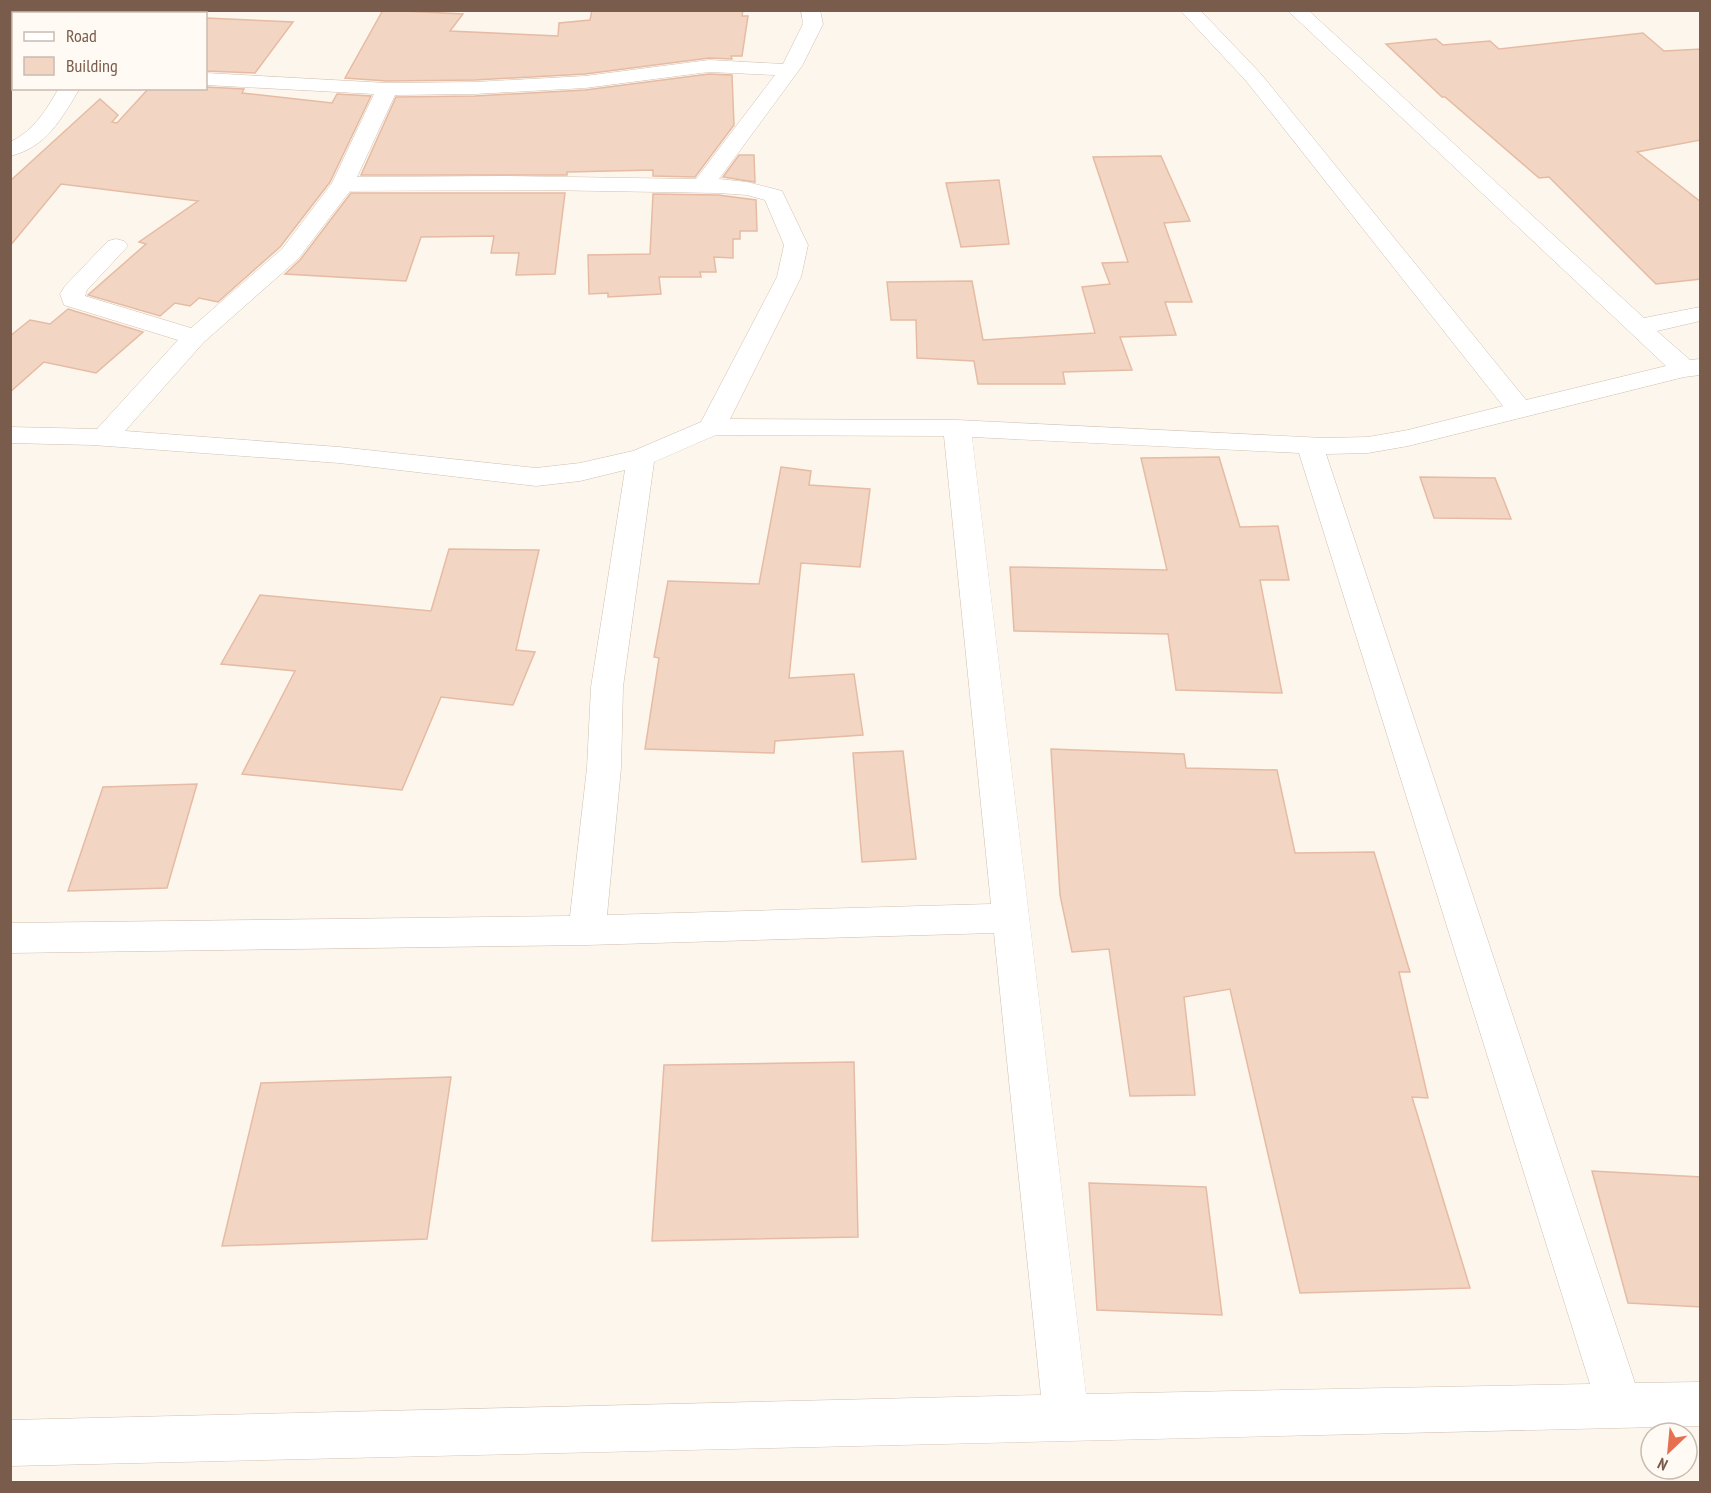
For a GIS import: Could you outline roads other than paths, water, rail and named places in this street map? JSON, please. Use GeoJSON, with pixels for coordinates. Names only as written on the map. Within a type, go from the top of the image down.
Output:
{"type":"FeatureCollection","features":[{"type":"Feature","properties":{"kind":"street"},"geometry":{"type":"LineString","coordinates":[[702,187],[788,70],[813,24],[810,10]]}},
{"type":"Feature","properties":{"kind":"street"},"geometry":{"type":"LineString","coordinates":[[1189,10],[1254,78],[1521,411]]}},
{"type":"Feature","properties":{"kind":"street"},"geometry":{"type":"LineString","coordinates":[[1296,10],[1639,327],[1692,368]]}},
{"type":"Feature","properties":{"kind":"street"},"geometry":{"type":"LineString","coordinates":[[207,79],[387,89],[475,88],[585,82],[709,66],[788,70]]}},
{"type":"Feature","properties":{"kind":"street"},"geometry":{"type":"LineString","coordinates":[[104,438],[195,337],[290,254],[343,184],[387,89]]}},
{"type":"Feature","properties":{"kind":"street"},"geometry":{"type":"LineString","coordinates":[[10,150],[34,140],[69,90]]}},
{"type":"Feature","properties":{"kind":"street"},"geometry":{"type":"LineString","coordinates":[[343,184],[505,182],[702,187],[760,190],[774,196],[796,245],[789,278],[711,427]]}},
{"type":"Feature","properties":{"kind":"street"},"geometry":{"type":"LineString","coordinates":[[116,246],[77,286],[72,294],[73,300],[195,337]]}},
{"type":"Feature","properties":{"kind":"street"},"geometry":{"type":"LineString","coordinates":[[1639,327],[1701,314]]}},
{"type":"Feature","properties":{"kind":"street"},"geometry":{"type":"LineString","coordinates":[[10,435],[104,438],[339,455],[536,477],[580,472],[641,458],[711,427],[957,428],[1310,446],[1368,445],[1521,411],[1692,368]]}},
{"type":"Feature","properties":{"kind":"street"},"geometry":{"type":"LineString","coordinates":[[957,428],[1066,1417]]}},
{"type":"Feature","properties":{"kind":"street"},"geometry":{"type":"LineString","coordinates":[[1310,446],[1620,1406]]}},
{"type":"Feature","properties":{"kind":"street"},"geometry":{"type":"LineString","coordinates":[[587,930],[604,768],[606,687],[641,458]]}},
{"type":"Feature","properties":{"kind":"street"},"geometry":{"type":"LineString","coordinates":[[10,938],[587,930],[1011,918]]}},
{"type":"Feature","properties":{"kind":"street"},"geometry":{"type":"LineString","coordinates":[[10,1443],[1701,1404]]}}]}
